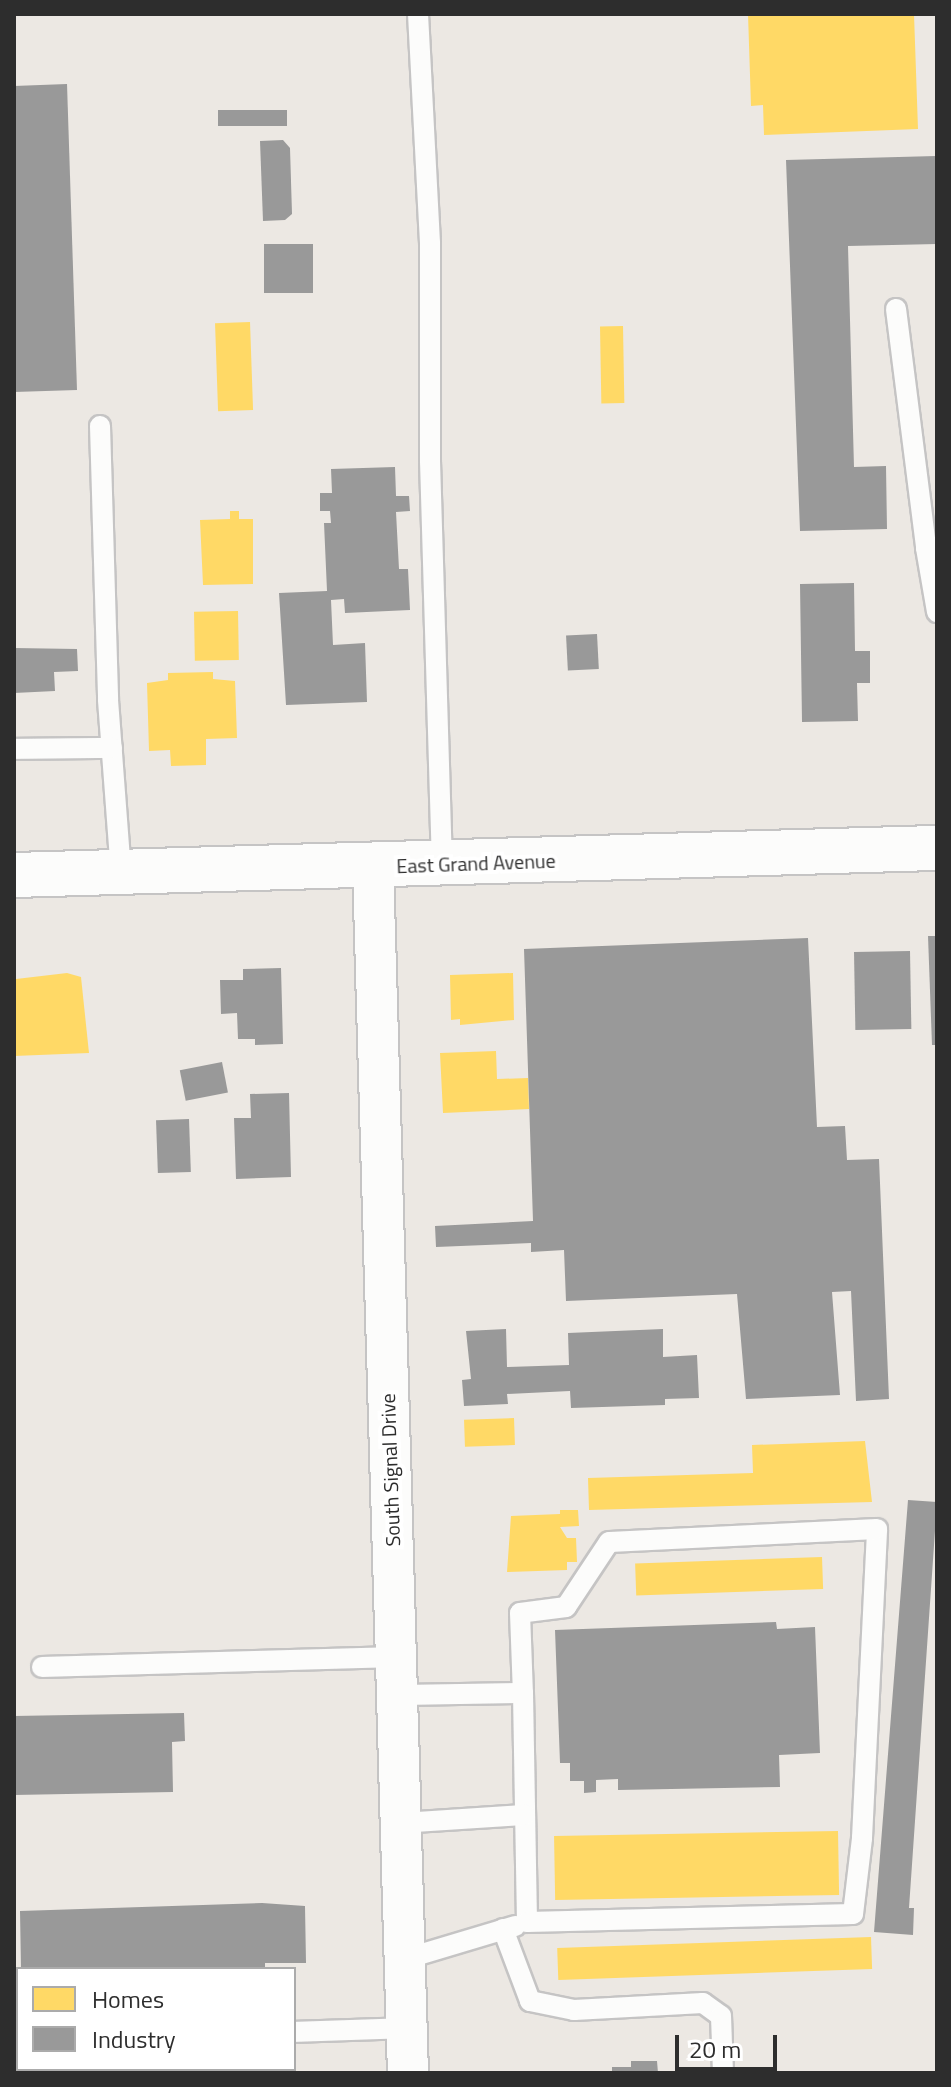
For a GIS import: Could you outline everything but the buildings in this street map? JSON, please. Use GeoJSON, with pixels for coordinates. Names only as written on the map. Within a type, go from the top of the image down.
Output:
{"type":"FeatureCollection","features":[{"type":"Feature","properties":{"kind":"street","name":"East Grand Avenue"},"geometry":{"type":"LineString","coordinates":[[14,875],[373,867],[937,848]]}},
{"type":"Feature","properties":{"kind":"street","name":"South Signal Drive"},"geometry":{"type":"LineString","coordinates":[[373,867],[408,2073]]}},
{"type":"Feature","properties":{"kind":"lane"},"geometry":{"type":"LineString","coordinates":[[418,14],[430,243],[430,461],[442,864]]}},
{"type":"Feature","properties":{"kind":"lane"},"geometry":{"type":"LineString","coordinates":[[896,309],[932,548],[937,612]]}},
{"type":"Feature","properties":{"kind":"lane"},"geometry":{"type":"LineString","coordinates":[[100,426],[112,748],[121,873]]}},
{"type":"Feature","properties":{"kind":"lane"},"geometry":{"type":"LineString","coordinates":[[14,749],[112,748]]}},
{"type":"Feature","properties":{"kind":"lane"},"geometry":{"type":"LineString","coordinates":[[405,1959],[527,1922],[853,1914],[862,1838],[877,1529],[609,1542],[566,1607],[520,1613],[527,1922]]}},
{"type":"Feature","properties":{"kind":"lane"},"geometry":{"type":"LineString","coordinates":[[42,1667],[396,1676],[523,1693]]}},
{"type":"Feature","properties":{"kind":"lane"},"geometry":{"type":"LineString","coordinates":[[401,1823],[525,1815]]}},
{"type":"Feature","properties":{"kind":"lane"},"geometry":{"type":"LineString","coordinates":[[503,1929],[530,2001],[574,2010],[703,2003],[721,2016],[723,2073]]}},
{"type":"Feature","properties":{"kind":"lane"},"geometry":{"type":"LineString","coordinates":[[296,2032],[407,2028]]}}]}
